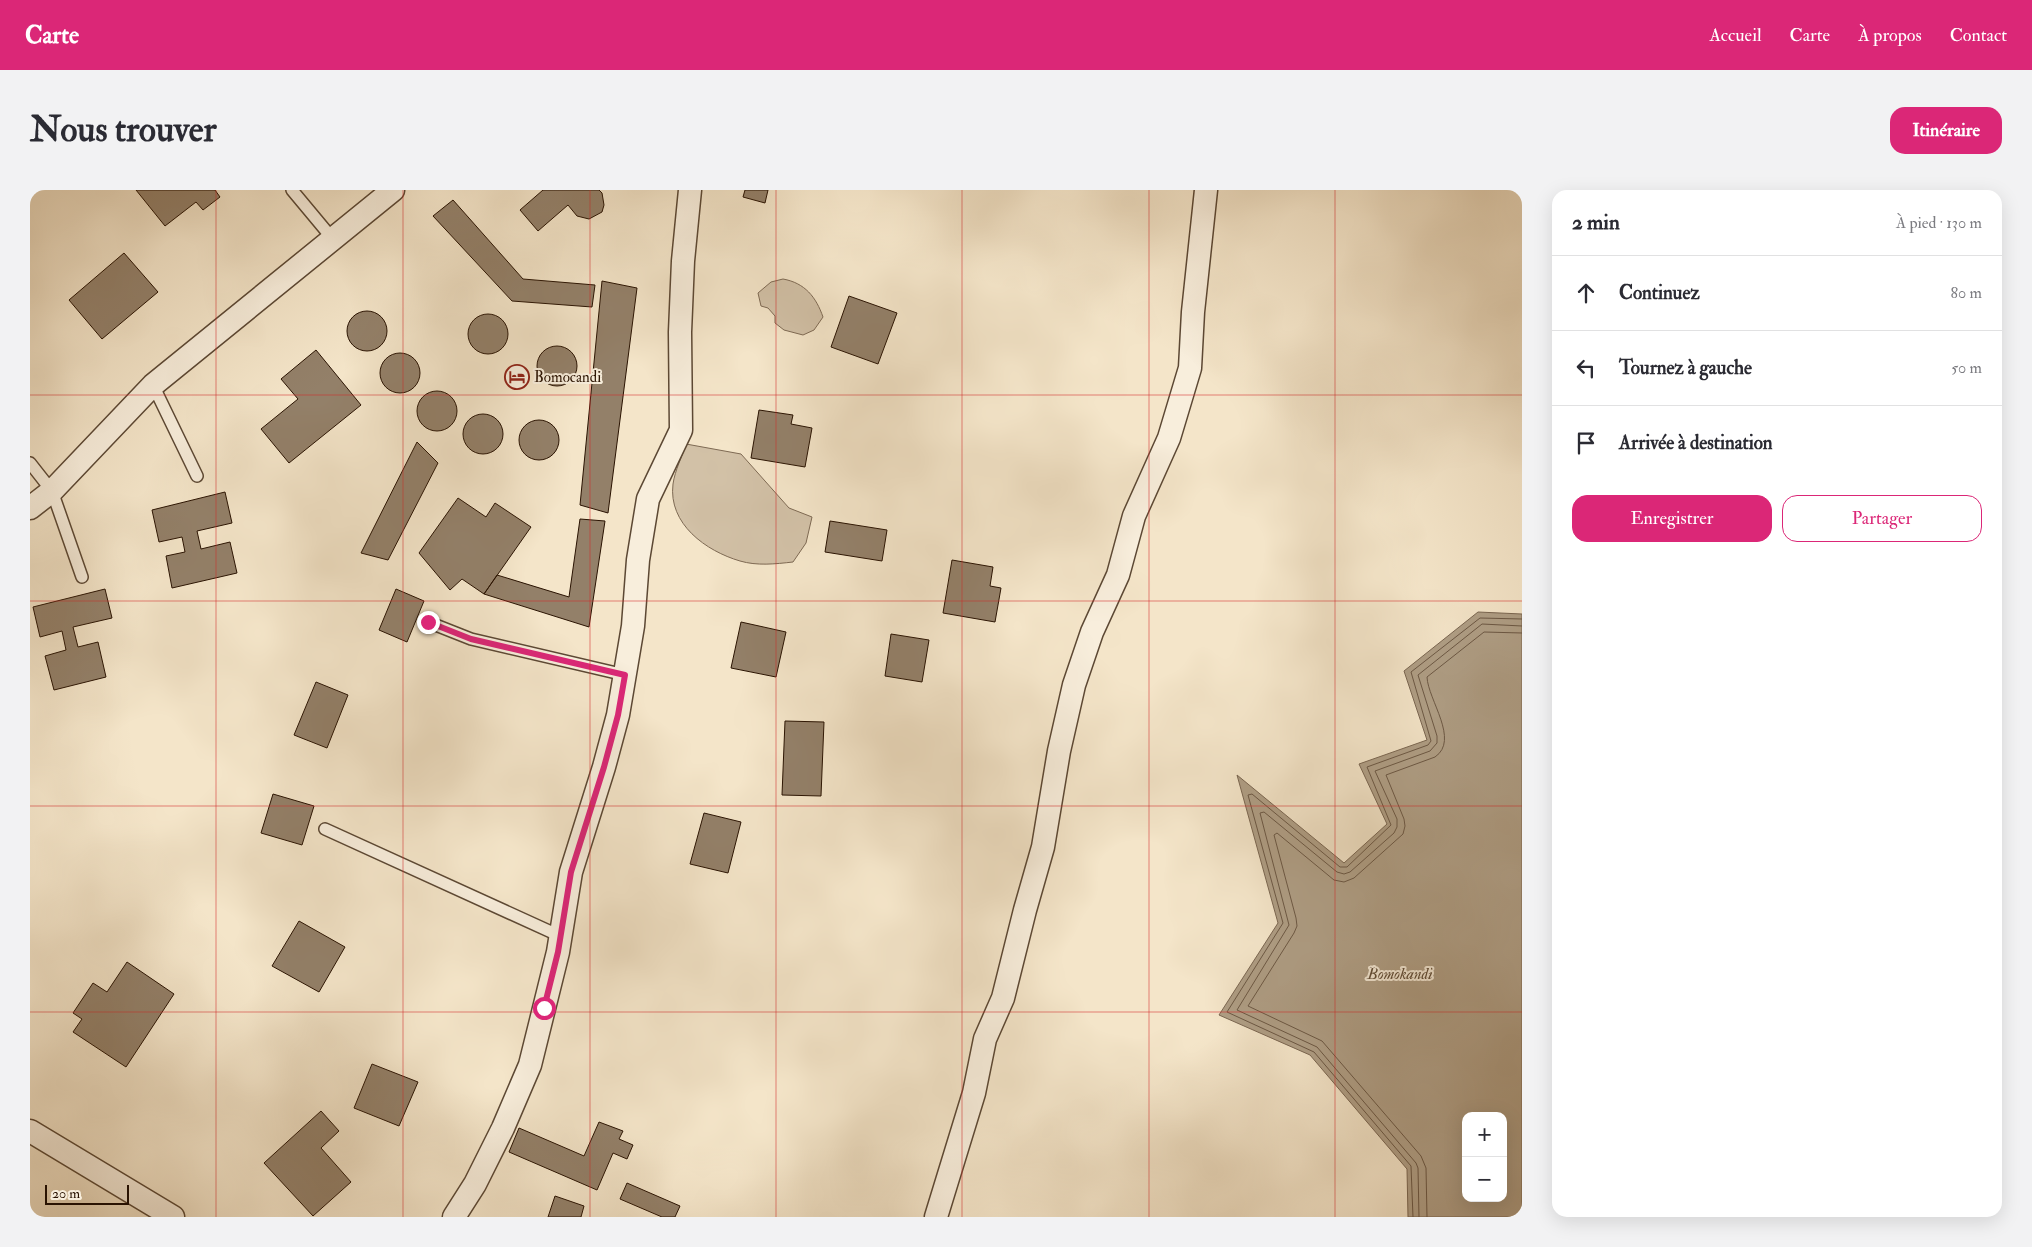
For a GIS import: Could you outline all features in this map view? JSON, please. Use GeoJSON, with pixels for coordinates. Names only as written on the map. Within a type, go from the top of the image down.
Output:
{"type":"FeatureCollection","features":[{"type":"Feature","properties":{"kind":"street"},"geometry":{"type":"LineString","coordinates":[[30,508],[52,491],[153,385],[393,190]]}},
{"type":"Feature","properties":{"kind":"street"},"geometry":{"type":"LineString","coordinates":[[454,1217],[474,1184],[502,1128],[530,1065],[560,936],[571,872],[604,767],[618,715],[633,626],[638,560],[648,499],[681,430],[680,332],[683,261],[690,190]]}},
{"type":"Feature","properties":{"kind":"street"},"geometry":{"type":"LineString","coordinates":[[936,1217],[974,1093],[985,1039],[1003,998],[1043,847],[1059,751],[1074,685],[1092,632],[1118,576],[1134,516],[1169,438],[1190,368],[1193,312],[1206,190]]}},
{"type":"Feature","properties":{"kind":"street"},"geometry":{"type":"LineString","coordinates":[[30,1131],[174,1217]]}},
{"type":"Feature","properties":{"kind":"lane"},"geometry":{"type":"LineString","coordinates":[[292,190],[332,238]]}},
{"type":"Feature","properties":{"kind":"lane"},"geometry":{"type":"LineString","coordinates":[[153,385],[197,476]]}},
{"type":"Feature","properties":{"kind":"lane"},"geometry":{"type":"LineString","coordinates":[[30,463],[52,491],[82,578]]}},
{"type":"Feature","properties":{"kind":"lane"},"geometry":{"type":"LineString","coordinates":[[428,622],[471,639],[625,675]]}},
{"type":"Feature","properties":{"kind":"lane"},"geometry":{"type":"LineString","coordinates":[[325,829],[560,936]]}},
{"type":"Feature","properties":{"kind":"shaded area"},"geometry":{"type":"Polygon","coordinates":[[[783,279],[798,284],[809,292],[817,303],[823,317],[814,330],[803,335],[784,330],[775,323],[775,316],[768,308],[761,306],[758,293],[771,282],[783,279]]]}},
{"type":"Feature","properties":{"kind":"shaded area"},"geometry":{"type":"Polygon","coordinates":[[[686,444],[741,454],[789,508],[812,517],[806,543],[793,562],[773,564],[746,563],[714,550],[692,534],[677,512],[673,498],[674,479],[686,444]]]}},
{"type":"Feature","properties":{"kind":"water","name":"Bomokandi"},"geometry":{"type":"Polygon","coordinates":[[[1478,612],[1522,614],[1522,1217],[1408,1217],[1407,1169],[1310,1055],[1219,1015],[1278,923],[1237,775],[1344,863],[1387,824],[1359,764],[1427,740],[1404,671],[1478,612]]]}},
{"type":"Feature","properties":{"kind":"building"},"geometry":{"type":"Polygon","coordinates":[[[136,190],[215,190],[220,197],[203,210],[196,202],[165,226],[136,190]]]}},
{"type":"Feature","properties":{"kind":"building"},"geometry":{"type":"Polygon","coordinates":[[[543,190],[599,190],[602,193],[604,205],[602,212],[589,219],[577,216],[568,205],[538,231],[520,210],[543,190]]]}},
{"type":"Feature","properties":{"kind":"building"},"geometry":{"type":"Polygon","coordinates":[[[745,190],[768,190],[765,203],[743,197],[745,190]]]}},
{"type":"Feature","properties":{"kind":"building"},"geometry":{"type":"Polygon","coordinates":[[[453,200],[523,279],[595,285],[592,307],[512,301],[433,216],[453,200]]]}},
{"type":"Feature","properties":{"kind":"building"},"geometry":{"type":"Polygon","coordinates":[[[124,253],[158,292],[102,339],[69,300],[124,253]]]}},
{"type":"Feature","properties":{"kind":"building"},"geometry":{"type":"Polygon","coordinates":[[[602,281],[637,288],[608,513],[580,505],[602,281]]]}},
{"type":"Feature","properties":{"kind":"building"},"geometry":{"type":"Polygon","coordinates":[[[849,296],[897,313],[878,364],[831,347],[849,296]]]}},
{"type":"Feature","properties":{"kind":"building"},"geometry":{"type":"Polygon","coordinates":[[[363,311],[371,311],[378,314],[384,320],[387,331],[384,342],[378,348],[371,351],[363,351],[356,348],[350,342],[347,335],[347,327],[350,320],[356,314],[363,311]]]}},
{"type":"Feature","properties":{"kind":"building"},"geometry":{"type":"Polygon","coordinates":[[[484,314],[492,314],[499,317],[505,323],[508,334],[505,345],[499,351],[492,354],[484,354],[477,351],[471,345],[468,338],[468,330],[471,323],[477,317],[484,314]]]}},
{"type":"Feature","properties":{"kind":"building"},"geometry":{"type":"Polygon","coordinates":[[[561,346],[568,349],[574,355],[577,366],[576,374],[568,383],[561,386],[553,386],[546,383],[538,374],[537,362],[540,355],[549,347],[561,346]]]}},
{"type":"Feature","properties":{"kind":"building"},"geometry":{"type":"Polygon","coordinates":[[[316,350],[361,405],[289,463],[261,429],[298,399],[281,379],[316,350]]]}},
{"type":"Feature","properties":{"kind":"building"},"geometry":{"type":"Polygon","coordinates":[[[396,353],[404,353],[411,356],[417,362],[420,373],[417,384],[411,390],[404,393],[396,393],[389,390],[383,384],[380,377],[380,369],[383,362],[389,356],[396,353]]]}},
{"type":"Feature","properties":{"kind":"building"},"geometry":{"type":"Polygon","coordinates":[[[441,391],[448,394],[454,400],[457,411],[456,419],[448,428],[441,431],[433,431],[426,428],[418,419],[417,407],[420,400],[429,392],[441,391]]]}},
{"type":"Feature","properties":{"kind":"building"},"geometry":{"type":"Polygon","coordinates":[[[759,410],[793,415],[791,424],[812,428],[805,467],[751,458],[759,410]]]}},
{"type":"Feature","properties":{"kind":"building"},"geometry":{"type":"Polygon","coordinates":[[[479,414],[487,414],[494,417],[500,423],[503,434],[500,445],[494,451],[487,454],[479,454],[472,451],[466,445],[463,438],[463,430],[466,423],[472,417],[479,414]]]}},
{"type":"Feature","properties":{"kind":"building"},"geometry":{"type":"Polygon","coordinates":[[[543,420],[550,423],[556,429],[559,440],[558,448],[550,457],[543,460],[535,460],[528,457],[520,448],[519,436],[522,429],[531,421],[543,420]]]}},
{"type":"Feature","properties":{"kind":"building"},"geometry":{"type":"Polygon","coordinates":[[[417,442],[438,463],[388,560],[361,553],[417,442]]]}},
{"type":"Feature","properties":{"kind":"building"},"geometry":{"type":"Polygon","coordinates":[[[225,492],[232,523],[197,531],[201,549],[230,542],[237,573],[172,588],[166,556],[185,552],[182,537],[159,542],[152,510],[225,492]]]}},
{"type":"Feature","properties":{"kind":"building"},"geometry":{"type":"Polygon","coordinates":[[[458,498],[486,517],[495,503],[531,527],[484,594],[462,579],[450,590],[419,553],[458,498]]]}},
{"type":"Feature","properties":{"kind":"building"},"geometry":{"type":"Polygon","coordinates":[[[580,519],[605,521],[589,627],[484,594],[497,575],[569,597],[580,519]]]}},
{"type":"Feature","properties":{"kind":"building"},"geometry":{"type":"Polygon","coordinates":[[[830,521],[887,530],[882,561],[825,552],[830,521]]]}},
{"type":"Feature","properties":{"kind":"building"},"geometry":{"type":"Polygon","coordinates":[[[952,560],[993,567],[990,586],[1001,588],[995,622],[943,613],[952,560]]]}},
{"type":"Feature","properties":{"kind":"building"},"geometry":{"type":"Polygon","coordinates":[[[105,589],[112,618],[73,627],[78,647],[98,642],[106,677],[54,690],[45,656],[66,650],[62,631],[40,637],[33,607],[105,589]]]}},
{"type":"Feature","properties":{"kind":"building"},"geometry":{"type":"Polygon","coordinates":[[[396,589],[424,601],[407,642],[379,630],[396,589]]]}},
{"type":"Feature","properties":{"kind":"building"},"geometry":{"type":"Polygon","coordinates":[[[741,622],[786,632],[776,677],[731,668],[741,622]]]}},
{"type":"Feature","properties":{"kind":"building"},"geometry":{"type":"Polygon","coordinates":[[[891,634],[929,640],[922,682],[885,676],[891,634]]]}},
{"type":"Feature","properties":{"kind":"building"},"geometry":{"type":"Polygon","coordinates":[[[316,682],[348,695],[327,748],[294,735],[316,682]]]}},
{"type":"Feature","properties":{"kind":"building"},"geometry":{"type":"Polygon","coordinates":[[[785,721],[824,722],[821,796],[782,795],[785,721]]]}},
{"type":"Feature","properties":{"kind":"building"},"geometry":{"type":"Polygon","coordinates":[[[273,794],[314,806],[302,845],[261,833],[273,794]]]}},
{"type":"Feature","properties":{"kind":"building"},"geometry":{"type":"Polygon","coordinates":[[[704,813],[741,822],[728,873],[690,864],[704,813]]]}},
{"type":"Feature","properties":{"kind":"building"},"geometry":{"type":"Polygon","coordinates":[[[299,921],[345,947],[319,992],[272,966],[299,921]]]}},
{"type":"Feature","properties":{"kind":"building"},"geometry":{"type":"Polygon","coordinates":[[[127,962],[174,994],[126,1067],[73,1032],[82,1019],[73,1013],[93,983],[107,992],[127,962]]]}},
{"type":"Feature","properties":{"kind":"building"},"geometry":{"type":"Polygon","coordinates":[[[372,1064],[418,1082],[399,1126],[354,1108],[372,1064]]]}},
{"type":"Feature","properties":{"kind":"building"},"geometry":{"type":"Polygon","coordinates":[[[321,1111],[339,1131],[321,1148],[351,1182],[313,1216],[264,1163],[321,1111]]]}},
{"type":"Feature","properties":{"kind":"building"},"geometry":{"type":"Polygon","coordinates":[[[599,1122],[623,1131],[619,1139],[633,1145],[627,1159],[613,1153],[597,1190],[509,1152],[519,1128],[584,1156],[599,1122]]]}},
{"type":"Feature","properties":{"kind":"building"},"geometry":{"type":"Polygon","coordinates":[[[627,1183],[680,1206],[675,1217],[662,1217],[620,1199],[627,1183]]]}},
{"type":"Feature","properties":{"kind":"building"},"geometry":{"type":"Polygon","coordinates":[[[555,1196],[584,1206],[581,1217],[548,1217],[555,1196]]]}},
{"type":"Feature","properties":{"kind":"place","name":"Bomocandi"},"geometry":{"type":"Point","coordinates":[517,377]}},
{"type":"Feature","properties":{"kind":"route"},"geometry":{"type":"LineString","coordinates":[[428,622],[471,639],[625,675],[618,715],[604,767],[571,872],[558,952],[544,1008]]}}]}
